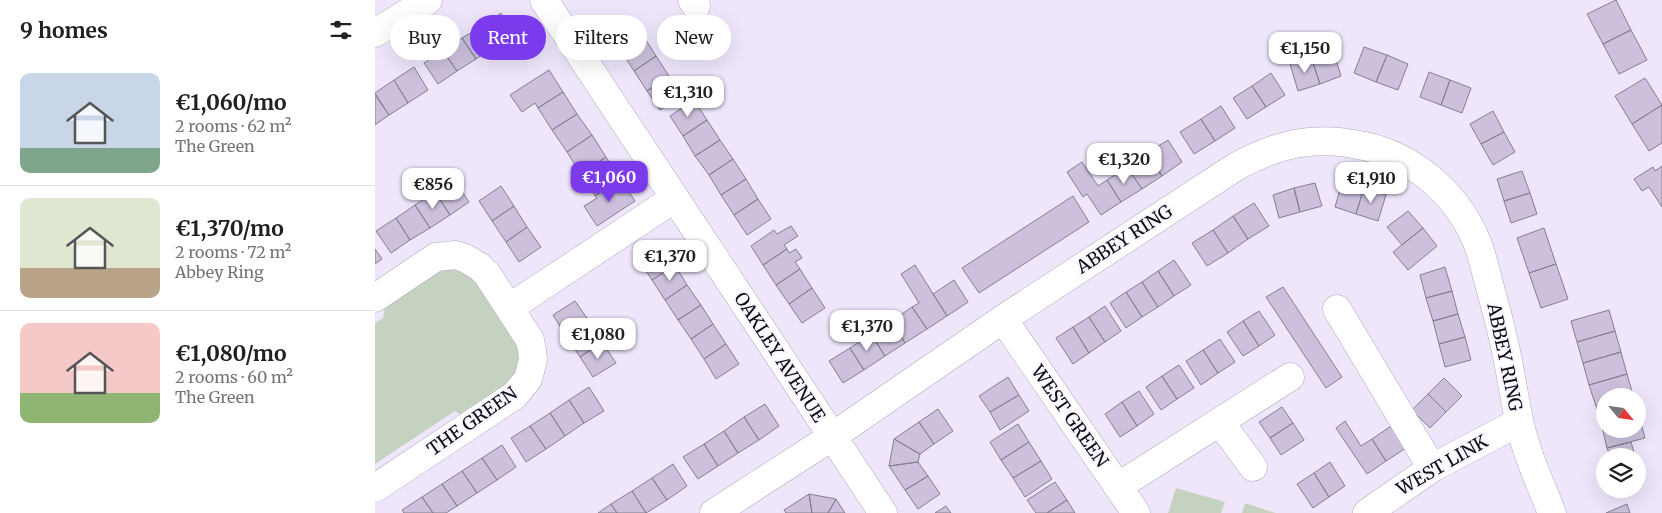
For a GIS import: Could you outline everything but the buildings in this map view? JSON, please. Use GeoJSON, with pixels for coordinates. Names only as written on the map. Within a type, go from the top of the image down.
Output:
{"type":"FeatureCollection","features":[{"type":"Feature","properties":{"kind":"street"},"geometry":{"type":"LineString","coordinates":[[375,33],[428,0]]}},
{"type":"Feature","properties":{"kind":"street","name":"OAKLEY AVENUE"},"geometry":{"type":"LineString","coordinates":[[544,0],[883,513]]}},
{"type":"Feature","properties":{"kind":"street","name":"ABBEY RING"},"geometry":{"type":"LineString","coordinates":[[714,513],[833,436],[1003,319],[1237,166],[1257,155],[1279,147],[1301,142],[1324,140],[1348,142],[1393,155],[1414,167],[1434,182],[1451,199],[1465,219],[1477,240],[1501,329],[1519,422],[1528,454],[1552,513]]}},
{"type":"Feature","properties":{"kind":"street"},"geometry":{"type":"LineString","coordinates":[[509,308],[675,198]]}},
{"type":"Feature","properties":{"kind":"street","name":"THE GREEN"},"geometry":{"type":"LineString","coordinates":[[375,298],[436,257],[455,256],[465,258],[480,267],[530,340],[532,350],[531,370],[522,387],[515,395],[375,488]]}},
{"type":"Feature","properties":{"kind":"street"},"geometry":{"type":"LineString","coordinates":[[1337,309],[1432,468]]}},
{"type":"Feature","properties":{"kind":"street","name":"WEST GREEN"},"geometry":{"type":"LineString","coordinates":[[1003,319],[1136,513]]}},
{"type":"Feature","properties":{"kind":"street"},"geometry":{"type":"LineString","coordinates":[[1119,486],[1290,377]]}},
{"type":"Feature","properties":{"kind":"street"},"geometry":{"type":"LineString","coordinates":[[1220,422],[1253,467]]}},
{"type":"Feature","properties":{"kind":"street","name":"WEST LINK"},"geometry":{"type":"LineString","coordinates":[[1367,513],[1432,468],[1519,422]]}},
{"type":"Feature","properties":{"kind":"green space"},"geometry":{"type":"Polygon","coordinates":[[[450,269],[466,274],[480,285],[518,342],[519,367],[517,374],[501,391],[463,416],[455,411],[375,464],[375,323],[383,318],[385,307],[438,272],[450,269]]]}},
{"type":"Feature","properties":{"kind":"green space"},"geometry":{"type":"Polygon","coordinates":[[[1176,488],[1225,502],[1221,513],[1168,513],[1176,488]]]}},
{"type":"Feature","properties":{"kind":"green space"},"geometry":{"type":"Polygon","coordinates":[[[1245,503],[1272,512],[1276,513],[1242,513],[1245,503]]]}}]}
